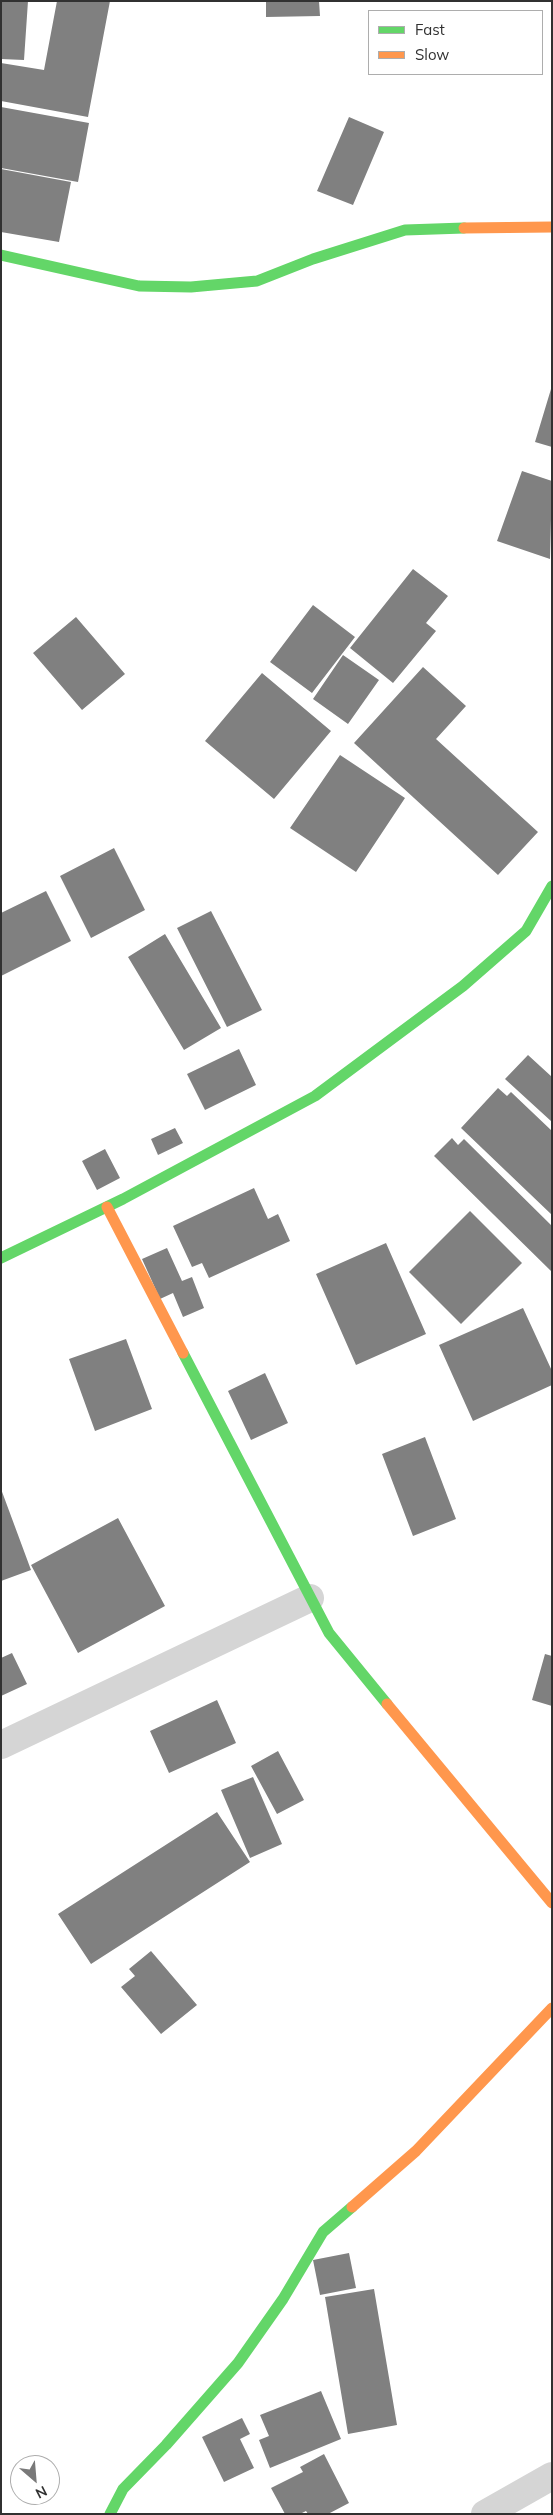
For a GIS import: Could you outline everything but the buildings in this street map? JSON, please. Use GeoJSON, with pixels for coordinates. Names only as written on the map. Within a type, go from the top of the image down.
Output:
{"type":"FeatureCollection","features":[{"type":"Feature","properties":{"kind":"street"},"geometry":{"type":"LineString","coordinates":[[1,255],[139,286],[191,287],[257,282],[313,259],[405,230],[526,226],[552,227]]}},
{"type":"Feature","properties":{"kind":"street"},"geometry":{"type":"LineString","coordinates":[[1,1258],[108,1207],[315,1096],[463,986],[526,931],[552,886]]}},
{"type":"Feature","properties":{"kind":"street"},"geometry":{"type":"LineString","coordinates":[[108,1207],[329,1633],[552,1903]]}},
{"type":"Feature","properties":{"kind":"street"},"geometry":{"type":"LineString","coordinates":[[1,1745],[310,1598]]}},
{"type":"Feature","properties":{"kind":"street"},"geometry":{"type":"LineString","coordinates":[[110,2514],[123,2489],[166,2445],[238,2363],[283,2299],[323,2232],[416,2151],[552,2008]]}},
{"type":"Feature","properties":{"kind":"street"},"geometry":{"type":"LineString","coordinates":[[485,2514],[552,2476]]}},
{"type":"Feature","properties":{"kind":"traffic: fast"},"geometry":{"type":"LineString","coordinates":[[1,255],[139,286],[191,287],[257,281],[313,259],[405,230],[464,228]]}},
{"type":"Feature","properties":{"kind":"traffic: fast"},"geometry":{"type":"LineString","coordinates":[[1,1258],[123,1199],[315,1096],[463,986],[526,931],[552,886]]}},
{"type":"Feature","properties":{"kind":"traffic: fast"},"geometry":{"type":"LineString","coordinates":[[183,1353],[329,1633],[387,1704]]}},
{"type":"Feature","properties":{"kind":"traffic: fast"},"geometry":{"type":"LineString","coordinates":[[110,2514],[123,2489],[166,2445],[238,2363],[283,2299],[323,2232],[352,2207]]}},
{"type":"Feature","properties":{"kind":"traffic: slow"},"geometry":{"type":"LineString","coordinates":[[464,228],[552,227]]}},
{"type":"Feature","properties":{"kind":"traffic: slow"},"geometry":{"type":"LineString","coordinates":[[107,1207],[183,1353]]}},
{"type":"Feature","properties":{"kind":"traffic: slow"},"geometry":{"type":"LineString","coordinates":[[387,1704],[552,1903]]}},
{"type":"Feature","properties":{"kind":"traffic: slow"},"geometry":{"type":"LineString","coordinates":[[352,2207],[416,2151],[552,2008]]}}]}
